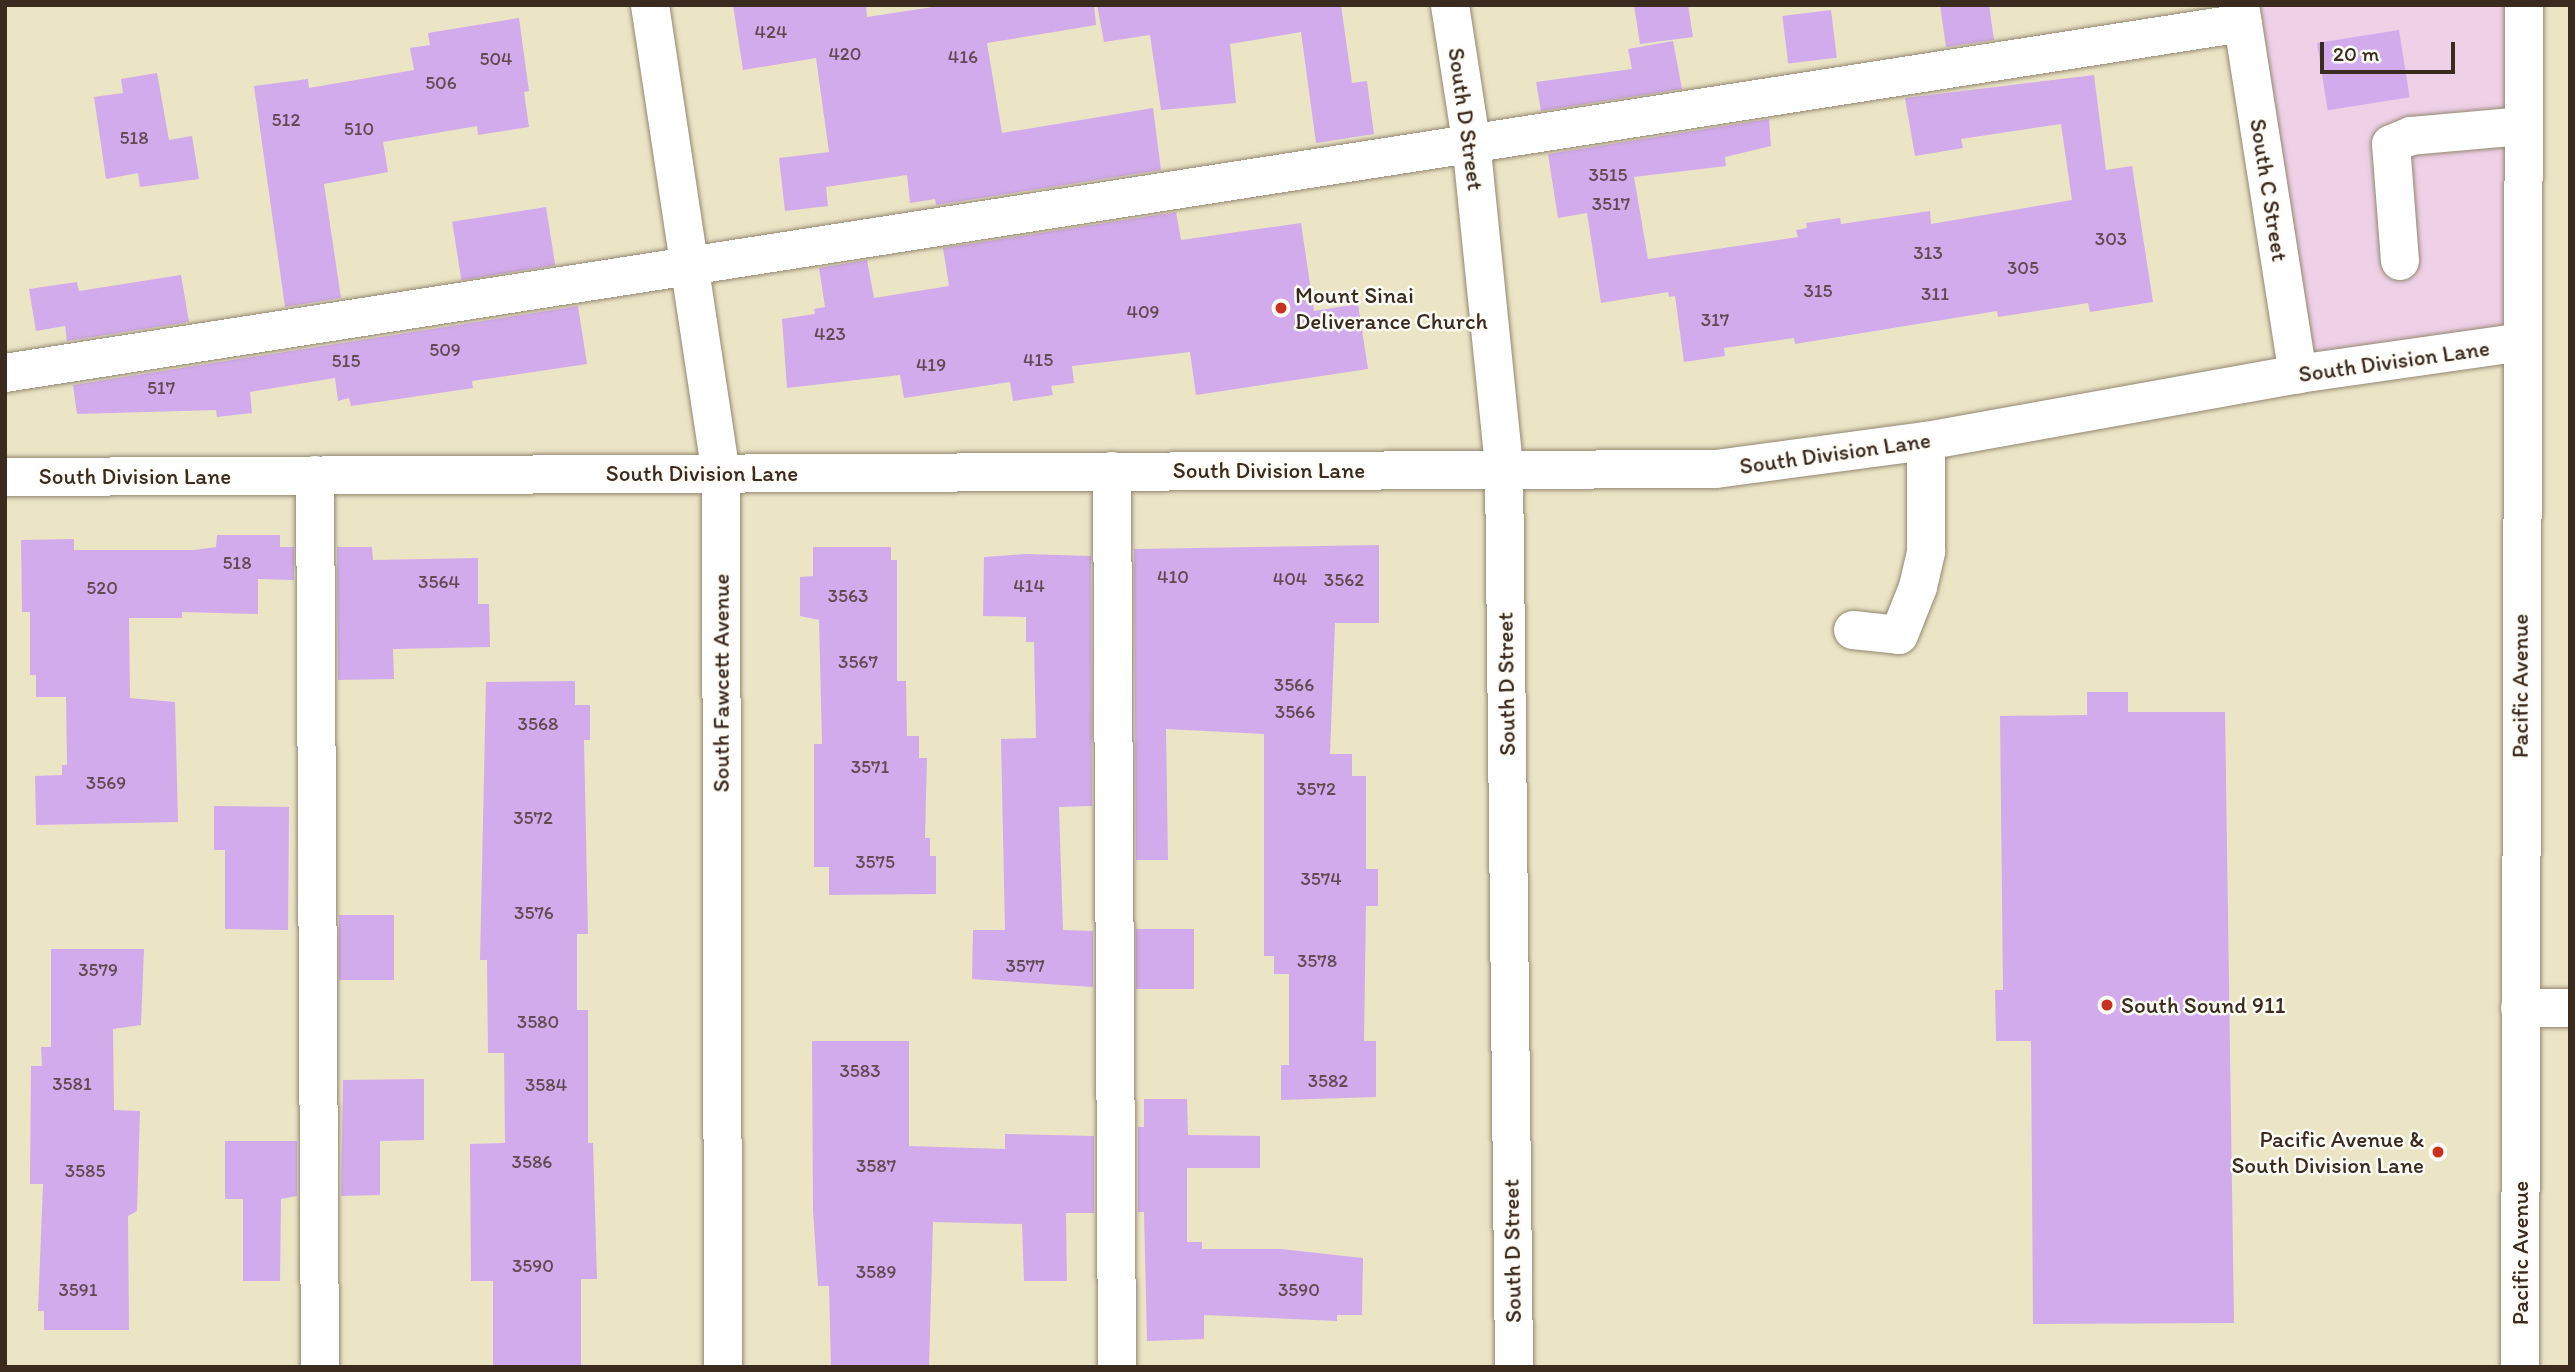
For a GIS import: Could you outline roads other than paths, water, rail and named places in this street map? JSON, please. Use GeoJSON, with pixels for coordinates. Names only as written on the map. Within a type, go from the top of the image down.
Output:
{"type":"FeatureCollection","features":[{"type":"Feature","properties":{"kind":"street","name":"South Fawcett Avenue"},"geometry":{"type":"LineString","coordinates":[[650,5],[721,474],[723,1367]]}},
{"type":"Feature","properties":{"kind":"street","name":"South D Street"},"geometry":{"type":"LineString","coordinates":[[1450,5],[1471,141],[1504,468],[1514,1367]]}},
{"type":"Feature","properties":{"kind":"street","name":"Pacific Avenue"},"geometry":{"type":"LineString","coordinates":[[2520,1367],[2524,5]]}},
{"type":"Feature","properties":{"kind":"street"},"geometry":{"type":"LineString","coordinates":[[5,373],[1471,141],[2242,14]]}},
{"type":"Feature","properties":{"kind":"street","name":"South C Street"},"geometry":{"type":"LineString","coordinates":[[2242,14],[2298,374]]}},
{"type":"Feature","properties":{"kind":"street"},"geometry":{"type":"LineString","coordinates":[[2400,261],[2391,144],[2411,136],[2524,126]]}},
{"type":"Feature","properties":{"kind":"street","name":"South Division Lane"},"geometry":{"type":"LineString","coordinates":[[5,477],[1716,469],[1926,441],[2298,374],[2522,342]]}},
{"type":"Feature","properties":{"kind":"street"},"geometry":{"type":"LineString","coordinates":[[1853,630],[1899,635],[1918,587],[1926,551],[1926,441]]}},
{"type":"Feature","properties":{"kind":"street"},"geometry":{"type":"LineString","coordinates":[[1112,471],[1117,1367]]}},
{"type":"Feature","properties":{"kind":"street"},"geometry":{"type":"LineString","coordinates":[[315,475],[320,1367]]}},
{"type":"Feature","properties":{"kind":"street"},"geometry":{"type":"LineString","coordinates":[[2520,1008],[2570,1008]]}},
{"type":"Feature","properties":{"kind":"place","name":"Mount Sinai Deliverance Church"},"geometry":{"type":"Point","coordinates":[1281,308]}},
{"type":"Feature","properties":{"kind":"place","name":"South Sound 911"},"geometry":{"type":"Point","coordinates":[2107,1005]}},
{"type":"Feature","properties":{"kind":"place","name":"Pacific Avenue & South Division Lane"},"geometry":{"type":"Point","coordinates":[2438,1152]}}]}
